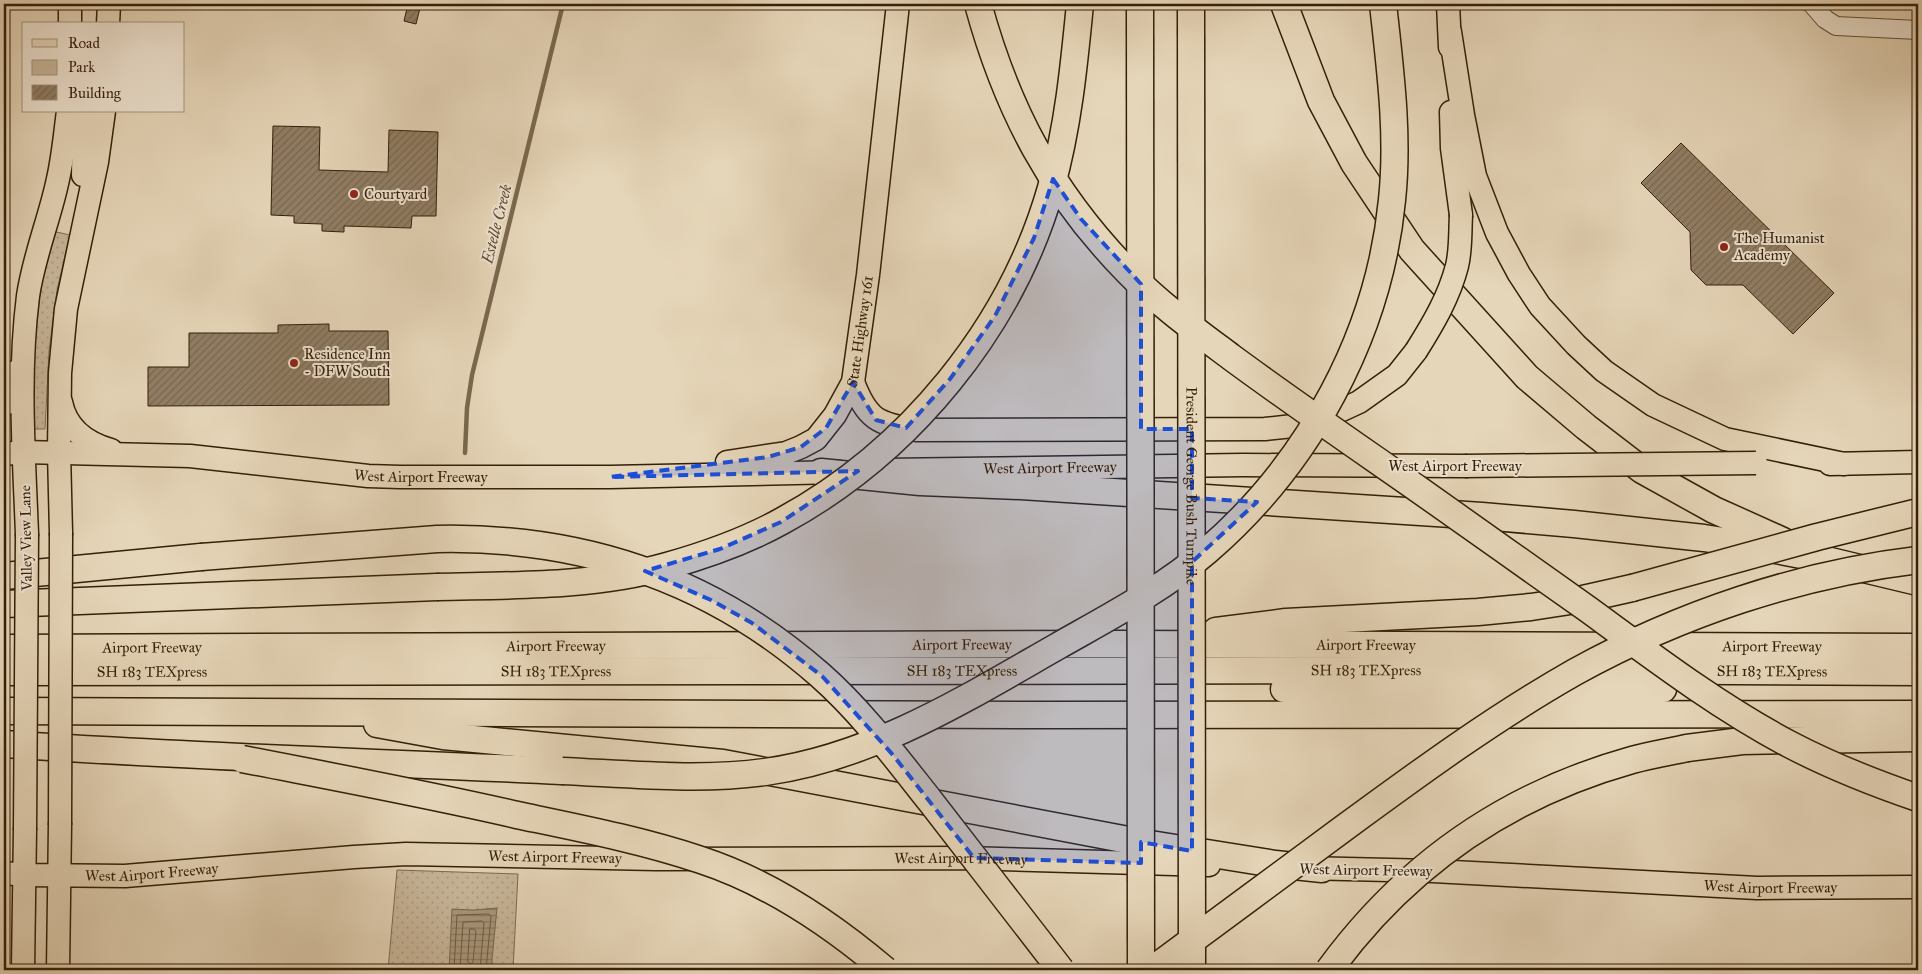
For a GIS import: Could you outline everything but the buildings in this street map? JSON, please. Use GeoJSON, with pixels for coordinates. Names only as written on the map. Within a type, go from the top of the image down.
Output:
{"type":"FeatureCollection","features":[{"type":"Feature","properties":{"kind":"highway"},"geometry":{"type":"LineString","coordinates":[[978,4],[990,49],[1007,91],[1029,139],[1047,171],[1081,218],[1128,273],[1179,318],[1263,381],[1665,666],[1750,721],[1826,763],[1869,781],[1918,798]]}},
{"type":"Feature","properties":{"kind":"highway"},"geometry":{"type":"LineString","coordinates":[[4,604],[437,588],[586,580],[637,573],[667,566],[720,549],[781,522],[829,492],[884,450],[925,410],[973,349],[995,316],[1034,238],[1062,146],[1073,72],[1080,4]]}},
{"type":"Feature","properties":{"kind":"highway"},"geometry":{"type":"LineString","coordinates":[[1140,4],[1141,970]]}},
{"type":"Feature","properties":{"kind":"highway","name":"President George Bush Turnpike"},"geometry":{"type":"LineString","coordinates":[[1191,4],[1192,970]]}},
{"type":"Feature","properties":{"kind":"highway"},"geometry":{"type":"LineString","coordinates":[[1284,4],[1321,101],[1354,163],[1412,250],[1527,378],[1642,470],[1714,510],[1822,558]]}},
{"type":"Feature","properties":{"kind":"highway"},"geometry":{"type":"LineString","coordinates":[[4,744],[242,758],[308,759],[671,776],[719,776],[764,772],[808,764],[851,752],[916,726],[1164,583],[1205,552],[1242,518],[1273,484],[1322,412],[1342,375],[1373,293],[1384,248],[1392,200],[1393,122],[1383,4]]}},
{"type":"Feature","properties":{"kind":"highway"},"geometry":{"type":"LineString","coordinates":[[821,472],[920,482],[1021,486],[1492,517],[1704,538],[1822,558],[1918,582]]}},
{"type":"Feature","properties":{"kind":"highway"},"geometry":{"type":"LineString","coordinates":[[1113,644],[1286,622],[1531,608],[1632,588],[1817,537],[1918,512]]}},
{"type":"Feature","properties":{"kind":"highway"},"geometry":{"type":"LineString","coordinates":[[4,576],[201,557],[436,539],[474,538],[564,548],[611,559],[665,578],[712,600],[788,648],[822,676],[861,716],[894,755],[1061,970]]}},
{"type":"Feature","properties":{"kind":"highway"},"geometry":{"type":"LineString","coordinates":[[1152,970],[1483,728],[1577,671],[1674,625],[1727,604],[1844,573],[1918,560]]}},
{"type":"Feature","properties":{"kind":"highway","name":"Airport Freeway"},"geometry":{"type":"LineString","coordinates":[[4,648],[1113,644],[1918,647]]}},
{"type":"Feature","properties":{"kind":"highway","name":"SH 183 TEXpress"},"geometry":{"type":"LineString","coordinates":[[4,672],[1541,670],[1918,672]]}},
{"type":"Feature","properties":{"kind":"highway","name":"SH 183 TEXpress"},"geometry":{"type":"LineString","coordinates":[[4,686],[1191,689],[1918,688]]}},
{"type":"Feature","properties":{"kind":"highway"},"geometry":{"type":"LineString","coordinates":[[4,711],[1000,715],[1918,714]]}},
{"type":"Feature","properties":{"kind":"highway"},"geometry":{"type":"LineString","coordinates":[[312,712],[443,736],[723,763],[1144,843],[1322,869]]}},
{"type":"Feature","properties":{"kind":"highway"},"geometry":{"type":"LineString","coordinates":[[1329,970],[1383,904],[1423,867],[1498,816],[1537,796],[1584,776],[1632,760],[1687,748],[1742,741],[1918,738]]}},
{"type":"Feature","properties":{"kind":"highway"},"geometry":{"type":"LineString","coordinates":[[242,758],[428,795],[643,842],[703,861],[748,880],[796,906],[829,926],[885,970]]}},
{"type":"Feature","properties":{"kind":"main road"},"geometry":{"type":"LineString","coordinates":[[108,22],[109,4]]}},
{"type":"Feature","properties":{"kind":"main road","name":"State Highway 161"},"geometry":{"type":"LineString","coordinates":[[610,477],[768,457],[801,448],[816,439],[826,428],[853,382],[868,275],[898,4]]}},
{"type":"Feature","properties":{"kind":"main road"},"geometry":{"type":"LineString","coordinates":[[853,382],[866,409],[876,420],[893,426],[916,430],[1265,428],[1293,426],[1331,416],[1359,402],[1397,375],[1416,351],[1435,320],[1452,282],[1457,265],[1461,215],[1452,148],[1448,4]]}},
{"type":"Feature","properties":{"kind":"main road"},"geometry":{"type":"LineString","coordinates":[[1450,32],[1475,176],[1497,233],[1519,274],[1540,306],[1576,345],[1604,371],[1653,405],[1725,439],[1844,464]]}},
{"type":"Feature","properties":{"kind":"main road","name":"Valley View Lane"},"geometry":{"type":"LineString","coordinates":[[23,970],[15,874],[26,830],[27,534],[14,453],[22,389],[23,342],[28,294],[36,254],[58,180],[68,112]]}},
{"type":"Feature","properties":{"kind":"main road"},"geometry":{"type":"LineString","coordinates":[[82,234],[84,112]]}},
{"type":"Feature","properties":{"kind":"main road"},"geometry":{"type":"LineString","coordinates":[[58,970],[60,391],[66,309],[97,162],[104,112]]}},
{"type":"Feature","properties":{"kind":"main road"},"geometry":{"type":"LineString","coordinates":[[4,405],[9,394],[23,342]]}},
{"type":"Feature","properties":{"kind":"main road"},"geometry":{"type":"LineString","coordinates":[[60,391],[65,416],[81,436],[104,448],[134,454]]}},
{"type":"Feature","properties":{"kind":"main road","name":"West Airport Freeway"},"geometry":{"type":"LineString","coordinates":[[14,453],[59,452],[199,457],[368,476],[502,478],[821,472],[920,468],[1243,465],[1844,464],[1918,462]]}},
{"type":"Feature","properties":{"kind":"main road","name":"West Airport Freeway"},"geometry":{"type":"LineString","coordinates":[[15,874],[125,876],[406,854],[656,859],[965,858],[1433,871],[1757,888],[1918,887]]}},
{"type":"Feature","properties":{"kind":"street"},"geometry":{"type":"LineString","coordinates":[[1812,4],[1824,19],[1836,26],[1918,30]]}},
{"type":"Feature","properties":{"kind":"highlighted area"},"geometry":{"type":"Polygon","coordinates":[[[1053,179],[1081,219],[1141,284],[1141,429],[1192,429],[1192,498],[1257,502],[1192,562],[1192,851],[1141,842],[1141,863],[974,858],[893,755],[822,676],[752,623],[711,600],[645,571],[720,549],[781,522],[858,471],[610,477],[768,457],[801,447],[826,428],[853,382],[876,420],[906,428],[950,379],[995,316],[1034,238],[1053,179]]]}},
{"type":"Feature","properties":{"kind":"green space"},"geometry":{"type":"Polygon","coordinates":[[[52,231],[70,235],[57,290],[49,351],[45,429],[31,429],[36,329],[42,280],[52,231]]]}},
{"type":"Feature","properties":{"kind":"green space"},"geometry":{"type":"Polygon","coordinates":[[[397,870],[518,874],[513,970],[388,970],[397,870]]]}},
{"type":"Feature","properties":{"kind":"water"},"geometry":{"type":"Polygon","coordinates":[[[497,908],[491,970],[449,970],[452,909],[497,908]]]}},
{"type":"Feature","properties":{"kind":"waterway","name":"Estelle Creek"},"geometry":{"type":"LineString","coordinates":[[465,453],[467,408],[472,375],[563,4]]}},
{"type":"Feature","properties":{"kind":"place","name":"Courtyard"},"geometry":{"type":"Point","coordinates":[354,194]}},
{"type":"Feature","properties":{"kind":"place","name":"The Humanist Academy"},"geometry":{"type":"Point","coordinates":[1724,247]}},
{"type":"Feature","properties":{"kind":"place","name":"Residence Inn - DFW South"},"geometry":{"type":"Point","coordinates":[294,363]}}]}
